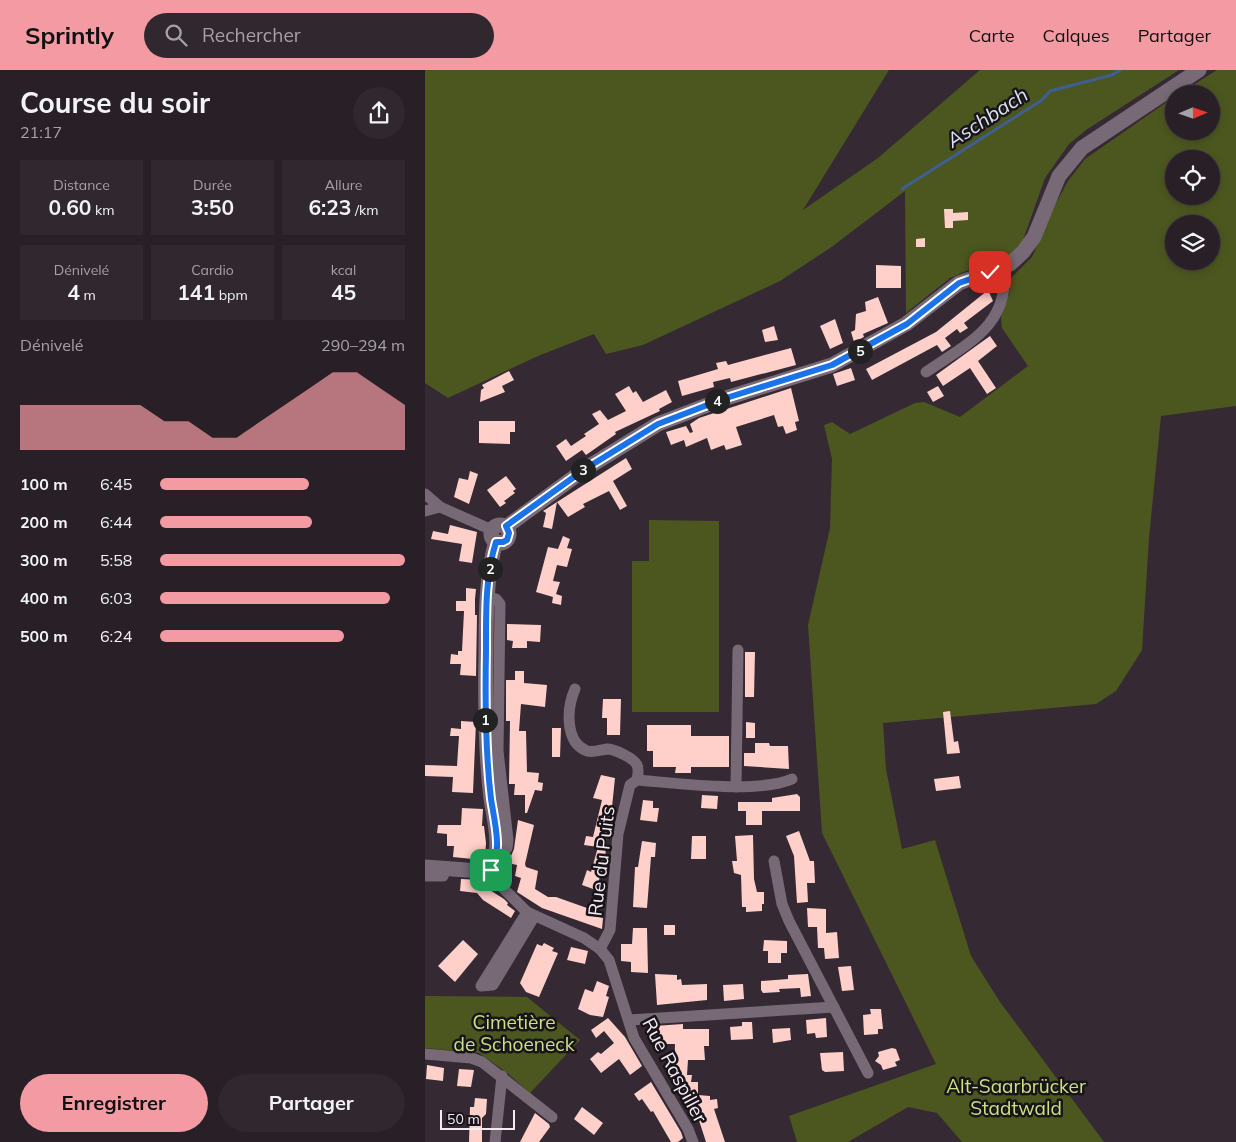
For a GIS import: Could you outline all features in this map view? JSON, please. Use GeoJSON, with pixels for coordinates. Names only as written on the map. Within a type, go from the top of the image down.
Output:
{"type":"FeatureCollection","features":[{"type":"Feature","properties":{"kind":"street"},"geometry":{"type":"LineString","coordinates":[[601,949],[584,938],[530,914],[497,883],[493,863],[496,840],[486,756],[487,596],[498,533],[585,469],[658,424],[723,399],[832,365],[907,324],[959,283],[1003,267],[1017,258],[1034,237],[1059,176],[1082,148],[1109,128],[1199,70]]}},
{"type":"Feature","properties":{"kind":"street"},"geometry":{"type":"LineString","coordinates":[[927,372],[965,346],[991,324],[1003,300],[1005,289],[1003,267]]}},
{"type":"Feature","properties":{"kind":"street"},"geometry":{"type":"LineString","coordinates":[[425,494],[440,507],[498,533]]}},
{"type":"Feature","properties":{"kind":"street"},"geometry":{"type":"LineString","coordinates":[[425,511],[440,507]]}},
{"type":"Feature","properties":{"kind":"street"},"geometry":{"type":"LineString","coordinates":[[736,787],[738,650]]}},
{"type":"Feature","properties":{"kind":"street"},"geometry":{"type":"LineString","coordinates":[[575,689],[569,702],[569,723],[573,739],[579,746],[589,752],[609,749],[633,760],[637,764],[637,780],[736,787],[784,783],[792,779]]}},
{"type":"Feature","properties":{"kind":"street","name":"Rue du Puits"},"geometry":{"type":"LineString","coordinates":[[601,949],[610,930],[618,834],[630,785],[637,780]]}},
{"type":"Feature","properties":{"kind":"street"},"geometry":{"type":"LineString","coordinates":[[774,861],[782,904],[868,1073]]}},
{"type":"Feature","properties":{"kind":"street"},"geometry":{"type":"LineString","coordinates":[[425,866],[480,871],[493,863]]}},
{"type":"Feature","properties":{"kind":"street"},"geometry":{"type":"LineString","coordinates":[[425,876],[443,876],[446,868]]}},
{"type":"Feature","properties":{"kind":"street"},"geometry":{"type":"LineString","coordinates":[[530,914],[493,985],[481,986],[530,914]]}},
{"type":"Feature","properties":{"kind":"street","name":"Rue Raspiller"},"geometry":{"type":"LineString","coordinates":[[601,949],[609,960],[634,1038],[688,1129],[693,1142]]}},
{"type":"Feature","properties":{"kind":"street"},"geometry":{"type":"LineString","coordinates":[[629,1020],[834,1007]]}},
{"type":"Feature","properties":{"kind":"street"},"geometry":{"type":"LineString","coordinates":[[425,1054],[471,1058],[482,1062],[553,1117]]}},
{"type":"Feature","properties":{"kind":"street"},"geometry":{"type":"LineString","coordinates":[[495,1142],[502,1076]]}},
{"type":"Feature","properties":{"kind":"green space"},"geometry":{"type":"Polygon","coordinates":[[[425,70],[889,70],[803,210],[878,158],[980,70],[1179,70],[1086,130],[1069,144],[1045,178],[1023,240],[1010,256],[1002,261],[973,268],[950,278],[906,313],[905,191],[833,246],[780,281],[643,345],[606,354],[594,334],[538,356],[448,398],[425,383],[425,70]]]}},
{"type":"Feature","properties":{"kind":"green space","name":"Alt-Saarbrücker Stadtwald"},"geometry":{"type":"Polygon","coordinates":[[[1217,70],[1236,70],[1236,406],[1161,416],[1149,538],[1142,650],[1116,691],[1096,704],[883,723],[886,769],[902,849],[935,840],[971,956],[1000,1002],[1104,1142],[962,1142],[937,1113],[908,1107],[848,1142],[797,1142],[789,1116],[936,1064],[822,833],[808,625],[830,528],[832,459],[824,425],[832,422],[850,434],[915,403],[924,402],[960,417],[1028,366],[1002,328],[1001,317],[1009,294],[1010,279],[1032,257],[1055,205],[1068,181],[1085,159],[1165,103],[1165,140],[1220,140],[1220,85],[1193,85],[1217,70]]]}},
{"type":"Feature","properties":{"kind":"green space"},"geometry":{"type":"Polygon","coordinates":[[[649,520],[719,521],[719,712],[632,712],[632,561],[649,561],[649,520]]]}},
{"type":"Feature","properties":{"kind":"green space","name":"Cimetière de Schoeneck"},"geometry":{"type":"Polygon","coordinates":[[[425,996],[527,997],[580,1040],[530,1093],[506,1072],[479,1053],[425,1048],[425,996]]]}},
{"type":"Feature","properties":{"kind":"building"},"geometry":{"type":"Polygon","coordinates":[[[944,209],[953,209],[953,213],[968,212],[968,220],[953,221],[953,228],[945,228],[944,209]]]}},
{"type":"Feature","properties":{"kind":"building"},"geometry":{"type":"Polygon","coordinates":[[[925,238],[925,247],[916,247],[916,239],[925,238]]]}},
{"type":"Feature","properties":{"kind":"building"},"geometry":{"type":"Polygon","coordinates":[[[876,265],[901,266],[901,288],[876,288],[876,265]]]}},
{"type":"Feature","properties":{"kind":"building"},"geometry":{"type":"Polygon","coordinates":[[[988,290],[993,301],[964,323],[968,328],[960,333],[957,329],[945,338],[951,346],[942,352],[937,345],[872,380],[866,369],[936,332],[988,290]]]}},
{"type":"Feature","properties":{"kind":"building"},"geometry":{"type":"Polygon","coordinates":[[[878,297],[888,323],[863,334],[864,337],[854,342],[851,332],[855,330],[856,314],[866,311],[865,302],[878,297]]]}},
{"type":"Feature","properties":{"kind":"building"},"geometry":{"type":"Polygon","coordinates":[[[835,319],[843,343],[830,349],[820,326],[835,319]]]}},
{"type":"Feature","properties":{"kind":"building"},"geometry":{"type":"Polygon","coordinates":[[[774,326],[778,340],[765,342],[762,330],[774,326]]]}},
{"type":"Feature","properties":{"kind":"building"},"geometry":{"type":"Polygon","coordinates":[[[990,336],[997,346],[978,361],[996,388],[987,394],[970,368],[943,386],[936,375],[990,336]]]}},
{"type":"Feature","properties":{"kind":"building"},"geometry":{"type":"Polygon","coordinates":[[[791,348],[796,365],[731,382],[730,378],[713,382],[714,387],[682,396],[678,381],[718,369],[716,363],[726,361],[728,365],[791,348]]]}},
{"type":"Feature","properties":{"kind":"building"},"geometry":{"type":"Polygon","coordinates":[[[851,368],[855,380],[837,386],[833,374],[851,368]]]}},
{"type":"Feature","properties":{"kind":"building"},"geometry":{"type":"Polygon","coordinates":[[[509,371],[514,380],[502,386],[505,392],[480,402],[481,390],[484,388],[482,385],[509,371]]]}},
{"type":"Feature","properties":{"kind":"building"},"geometry":{"type":"Polygon","coordinates":[[[629,386],[633,393],[636,391],[643,402],[666,390],[672,402],[659,409],[660,411],[615,432],[616,434],[586,455],[582,450],[566,461],[556,446],[566,439],[571,446],[586,436],[584,434],[599,424],[592,414],[600,410],[608,420],[626,411],[615,394],[629,386]]]}},
{"type":"Feature","properties":{"kind":"building"},"geometry":{"type":"Polygon","coordinates":[[[938,386],[944,396],[933,402],[927,392],[938,386]]]}},
{"type":"Feature","properties":{"kind":"building"},"geometry":{"type":"Polygon","coordinates":[[[791,388],[799,421],[795,422],[797,430],[786,434],[783,426],[778,427],[774,415],[736,427],[742,445],[726,450],[724,445],[711,450],[707,438],[686,447],[684,440],[671,445],[666,432],[686,426],[690,433],[693,432],[690,424],[699,418],[791,388]]]}},
{"type":"Feature","properties":{"kind":"building"},"geometry":{"type":"Polygon","coordinates":[[[479,421],[515,421],[515,432],[510,432],[510,444],[479,443],[479,421]]]}},
{"type":"Feature","properties":{"kind":"building"},"geometry":{"type":"Polygon","coordinates":[[[626,458],[632,469],[613,481],[627,506],[620,510],[609,491],[583,504],[585,507],[568,517],[557,502],[626,458]]]}},
{"type":"Feature","properties":{"kind":"building"},"geometry":{"type":"Polygon","coordinates":[[[470,471],[478,474],[469,504],[454,497],[459,478],[468,480],[470,471]]]}},
{"type":"Feature","properties":{"kind":"building"},"geometry":{"type":"Polygon","coordinates":[[[506,476],[516,489],[513,491],[515,493],[504,501],[506,503],[500,507],[487,490],[506,476]]]}},
{"type":"Feature","properties":{"kind":"building"},"geometry":{"type":"Polygon","coordinates":[[[557,502],[552,529],[543,527],[546,513],[543,511],[557,502]]]}},
{"type":"Feature","properties":{"kind":"building"},"geometry":{"type":"Polygon","coordinates":[[[450,525],[477,532],[472,563],[459,561],[462,544],[431,539],[433,531],[448,534],[450,525]]]}},
{"type":"Feature","properties":{"kind":"building"},"geometry":{"type":"Polygon","coordinates":[[[563,536],[570,539],[567,548],[572,549],[567,567],[557,565],[553,581],[560,582],[556,594],[562,596],[561,605],[552,603],[553,597],[536,592],[548,547],[558,549],[563,536]]]}},
{"type":"Feature","properties":{"kind":"building"},"geometry":{"type":"Polygon","coordinates":[[[466,588],[476,589],[476,676],[460,675],[461,664],[450,664],[451,654],[458,655],[458,651],[462,651],[464,611],[456,611],[456,601],[466,601],[466,588]]]}},
{"type":"Feature","properties":{"kind":"building"},"geometry":{"type":"Polygon","coordinates":[[[507,624],[541,625],[540,642],[527,641],[527,648],[512,648],[513,641],[507,640],[507,624]]]}},
{"type":"Feature","properties":{"kind":"building"},"geometry":{"type":"Polygon","coordinates":[[[745,652],[755,652],[754,697],[745,697],[745,652]]]}},
{"type":"Feature","properties":{"kind":"building"},"geometry":{"type":"Polygon","coordinates":[[[515,671],[524,671],[524,683],[547,685],[545,707],[521,704],[519,731],[526,731],[527,772],[539,773],[538,782],[543,783],[542,791],[535,790],[527,813],[525,813],[525,795],[514,795],[515,784],[509,784],[510,721],[506,721],[506,680],[515,680],[515,671]]]}},
{"type":"Feature","properties":{"kind":"building"},"geometry":{"type":"Polygon","coordinates":[[[603,699],[621,699],[620,735],[607,735],[607,718],[602,718],[603,699]]]}},
{"type":"Feature","properties":{"kind":"building"},"geometry":{"type":"Polygon","coordinates":[[[950,711],[954,742],[958,741],[960,753],[947,754],[943,712],[950,711]]]}},
{"type":"Feature","properties":{"kind":"building"},"geometry":{"type":"Polygon","coordinates":[[[461,721],[476,722],[473,793],[452,792],[453,777],[425,776],[425,765],[457,766],[459,736],[450,736],[451,728],[461,729],[461,721]]]}},
{"type":"Feature","properties":{"kind":"building"},"geometry":{"type":"Polygon","coordinates":[[[746,722],[755,723],[755,738],[746,738],[746,722]]]}},
{"type":"Feature","properties":{"kind":"building"},"geometry":{"type":"Polygon","coordinates":[[[647,725],[691,725],[691,736],[729,736],[729,767],[691,767],[691,773],[675,773],[676,767],[653,767],[653,751],[647,751],[647,725]]]}},
{"type":"Feature","properties":{"kind":"building"},"geometry":{"type":"Polygon","coordinates":[[[552,728],[561,728],[560,757],[552,757],[552,728]]]}},
{"type":"Feature","properties":{"kind":"building"},"geometry":{"type":"Polygon","coordinates":[[[755,743],[769,743],[770,746],[788,746],[789,769],[744,766],[744,753],[755,753],[755,743]]]}},
{"type":"Feature","properties":{"kind":"building"},"geometry":{"type":"Polygon","coordinates":[[[601,775],[615,778],[612,807],[615,808],[613,819],[608,818],[605,860],[596,890],[582,885],[587,870],[591,872],[598,847],[584,845],[586,836],[593,837],[602,800],[593,798],[601,775]]]}},
{"type":"Feature","properties":{"kind":"building"},"geometry":{"type":"Polygon","coordinates":[[[959,776],[961,788],[936,791],[934,779],[959,776]]]}},
{"type":"Feature","properties":{"kind":"building"},"geometry":{"type":"Polygon","coordinates":[[[797,794],[800,797],[800,811],[762,811],[762,825],[746,825],[746,811],[738,811],[738,802],[772,802],[772,798],[797,794]]]}},
{"type":"Feature","properties":{"kind":"building"},"geometry":{"type":"Polygon","coordinates":[[[702,795],[718,796],[717,809],[701,808],[702,795]]]}},
{"type":"Feature","properties":{"kind":"building"},"geometry":{"type":"Polygon","coordinates":[[[643,800],[653,801],[653,808],[659,808],[657,822],[640,820],[643,800]]]}},
{"type":"Feature","properties":{"kind":"building"},"geometry":{"type":"Polygon","coordinates":[[[462,808],[483,809],[482,826],[484,826],[486,843],[485,857],[482,860],[453,857],[454,846],[447,846],[447,834],[437,833],[438,825],[461,825],[462,808]]]}},
{"type":"Feature","properties":{"kind":"building"},"geometry":{"type":"Polygon","coordinates":[[[518,820],[534,825],[525,864],[526,867],[538,871],[535,889],[548,897],[556,897],[601,913],[600,917],[603,918],[602,929],[542,908],[517,892],[521,878],[515,876],[517,865],[508,863],[514,849],[518,820]]]}},
{"type":"Feature","properties":{"kind":"building"},"geometry":{"type":"Polygon","coordinates":[[[799,831],[810,861],[814,861],[815,883],[807,883],[808,902],[797,903],[794,856],[786,836],[799,831]]]}},
{"type":"Feature","properties":{"kind":"building"},"geometry":{"type":"Polygon","coordinates":[[[753,835],[754,879],[757,892],[764,892],[764,904],[762,904],[762,911],[746,912],[746,907],[742,907],[741,875],[734,873],[732,861],[737,861],[735,836],[753,835]]]}},
{"type":"Feature","properties":{"kind":"building"},"geometry":{"type":"Polygon","coordinates":[[[692,836],[706,836],[706,859],[691,859],[692,836]]]}},
{"type":"Feature","properties":{"kind":"building"},"geometry":{"type":"Polygon","coordinates":[[[642,841],[656,843],[655,857],[651,857],[647,908],[633,907],[635,867],[638,867],[642,841]]]}},
{"type":"Feature","properties":{"kind":"building"},"geometry":{"type":"Polygon","coordinates":[[[461,879],[480,880],[482,885],[504,899],[508,903],[507,905],[515,911],[511,918],[483,900],[477,893],[460,891],[461,879]]]}},
{"type":"Feature","properties":{"kind":"building"},"geometry":{"type":"Polygon","coordinates":[[[807,908],[826,909],[826,933],[837,932],[839,958],[825,959],[824,948],[818,948],[817,927],[808,927],[807,908]]]}},
{"type":"Feature","properties":{"kind":"building"},"geometry":{"type":"Polygon","coordinates":[[[664,925],[675,925],[675,935],[664,935],[664,925]]]}},
{"type":"Feature","properties":{"kind":"building"},"geometry":{"type":"Polygon","coordinates":[[[633,928],[647,928],[648,973],[631,972],[631,962],[621,961],[621,944],[632,944],[633,928]]]}},
{"type":"Feature","properties":{"kind":"building"},"geometry":{"type":"Polygon","coordinates":[[[463,940],[478,954],[455,982],[438,966],[463,940]]]}},
{"type":"Feature","properties":{"kind":"building"},"geometry":{"type":"Polygon","coordinates":[[[764,940],[787,941],[787,953],[781,953],[781,963],[768,963],[768,951],[763,951],[764,940]]]}},
{"type":"Feature","properties":{"kind":"building"},"geometry":{"type":"Polygon","coordinates":[[[544,943],[554,948],[552,951],[558,953],[539,997],[526,992],[520,983],[537,944],[542,946],[544,943]]]}},
{"type":"Feature","properties":{"kind":"building"},"geometry":{"type":"Polygon","coordinates":[[[571,947],[588,951],[585,964],[567,960],[571,947]]]}},
{"type":"Feature","properties":{"kind":"building"},"geometry":{"type":"Polygon","coordinates":[[[851,966],[854,990],[842,991],[838,967],[851,966]]]}},
{"type":"Feature","properties":{"kind":"building"},"geometry":{"type":"Polygon","coordinates":[[[655,974],[677,975],[677,980],[681,979],[682,985],[707,984],[707,1000],[657,1005],[655,974]]]}},
{"type":"Feature","properties":{"kind":"building"},"geometry":{"type":"Polygon","coordinates":[[[808,974],[811,996],[801,997],[800,988],[779,989],[780,992],[763,993],[761,990],[761,981],[788,979],[788,975],[808,974]]]}},
{"type":"Feature","properties":{"kind":"building"},"geometry":{"type":"Polygon","coordinates":[[[597,981],[609,986],[606,996],[609,997],[603,1017],[590,1015],[578,1009],[585,989],[593,992],[597,981]]]}},
{"type":"Feature","properties":{"kind":"building"},"geometry":{"type":"Polygon","coordinates":[[[743,984],[744,999],[724,1001],[723,985],[743,984]]]}},
{"type":"Feature","properties":{"kind":"building"},"geometry":{"type":"Polygon","coordinates":[[[870,1009],[881,1009],[883,1029],[878,1029],[878,1034],[864,1035],[863,1015],[871,1014],[870,1009]]]}},
{"type":"Feature","properties":{"kind":"building"},"geometry":{"type":"Polygon","coordinates":[[[608,1018],[625,1037],[642,1066],[630,1075],[619,1059],[601,1073],[590,1059],[598,1052],[601,1054],[614,1043],[604,1031],[596,1038],[591,1030],[608,1018]]]}},
{"type":"Feature","properties":{"kind":"building"},"geometry":{"type":"Polygon","coordinates":[[[826,1018],[827,1037],[816,1038],[815,1033],[807,1034],[806,1020],[826,1018]]]}},
{"type":"Feature","properties":{"kind":"building"},"geometry":{"type":"Polygon","coordinates":[[[742,1022],[752,1022],[753,1039],[731,1040],[730,1027],[742,1026],[742,1022]]]}},
{"type":"Feature","properties":{"kind":"building"},"geometry":{"type":"Polygon","coordinates":[[[683,1024],[683,1029],[709,1029],[709,1046],[704,1046],[705,1060],[688,1060],[687,1075],[692,1075],[691,1082],[698,1082],[698,1095],[710,1096],[710,1100],[717,1099],[718,1108],[714,1109],[725,1142],[706,1142],[694,1105],[685,1103],[685,1090],[681,1089],[681,1076],[674,1076],[675,1044],[654,1044],[654,1026],[683,1024]]]}},
{"type":"Feature","properties":{"kind":"building"},"geometry":{"type":"Polygon","coordinates":[[[790,1028],[791,1040],[773,1043],[772,1029],[790,1028]]]}},
{"type":"Feature","properties":{"kind":"building"},"geometry":{"type":"Polygon","coordinates":[[[892,1048],[896,1049],[900,1060],[895,1062],[897,1066],[883,1070],[881,1065],[875,1061],[879,1056],[878,1052],[892,1048]]]}},
{"type":"Feature","properties":{"kind":"building"},"geometry":{"type":"Polygon","coordinates":[[[843,1052],[844,1071],[825,1072],[822,1070],[820,1053],[843,1052]]]}},
{"type":"Feature","properties":{"kind":"building"},"geometry":{"type":"Polygon","coordinates":[[[427,1065],[444,1068],[443,1081],[426,1079],[427,1065]]]}},
{"type":"Feature","properties":{"kind":"building"},"geometry":{"type":"Polygon","coordinates":[[[459,1069],[474,1070],[471,1087],[457,1086],[459,1069]]]}},
{"type":"Feature","properties":{"kind":"building"},"geometry":{"type":"Polygon","coordinates":[[[651,1082],[681,1132],[683,1138],[678,1142],[671,1142],[653,1111],[651,1112],[642,1099],[639,1101],[634,1094],[651,1082]]]}},
{"type":"Feature","properties":{"kind":"building"},"geometry":{"type":"Polygon","coordinates":[[[475,1098],[487,1099],[486,1114],[482,1118],[482,1142],[469,1142],[470,1107],[474,1107],[475,1098]]]}},
{"type":"Feature","properties":{"kind":"building"},"geometry":{"type":"Polygon","coordinates":[[[582,1107],[603,1123],[594,1135],[574,1119],[582,1107]]]}},
{"type":"Feature","properties":{"kind":"building"},"geometry":{"type":"Polygon","coordinates":[[[535,1113],[549,1124],[550,1127],[539,1142],[520,1142],[535,1113]]]}},
{"type":"Feature","properties":{"kind":"waterway","name":"Aschbach"},"geometry":{"type":"LineString","coordinates":[[902,189],[1042,100],[1050,91],[1112,75],[1120,70]]}},
{"type":"Feature","properties":{"kind":"route"},"geometry":{"type":"LineString","coordinates":[[491,870],[495,864],[496,840],[486,756],[487,596],[493,553],[496,542],[503,542],[508,538],[509,530],[506,526],[585,469],[658,424],[723,399],[832,365],[907,324],[959,283],[990,272]]}}]}
